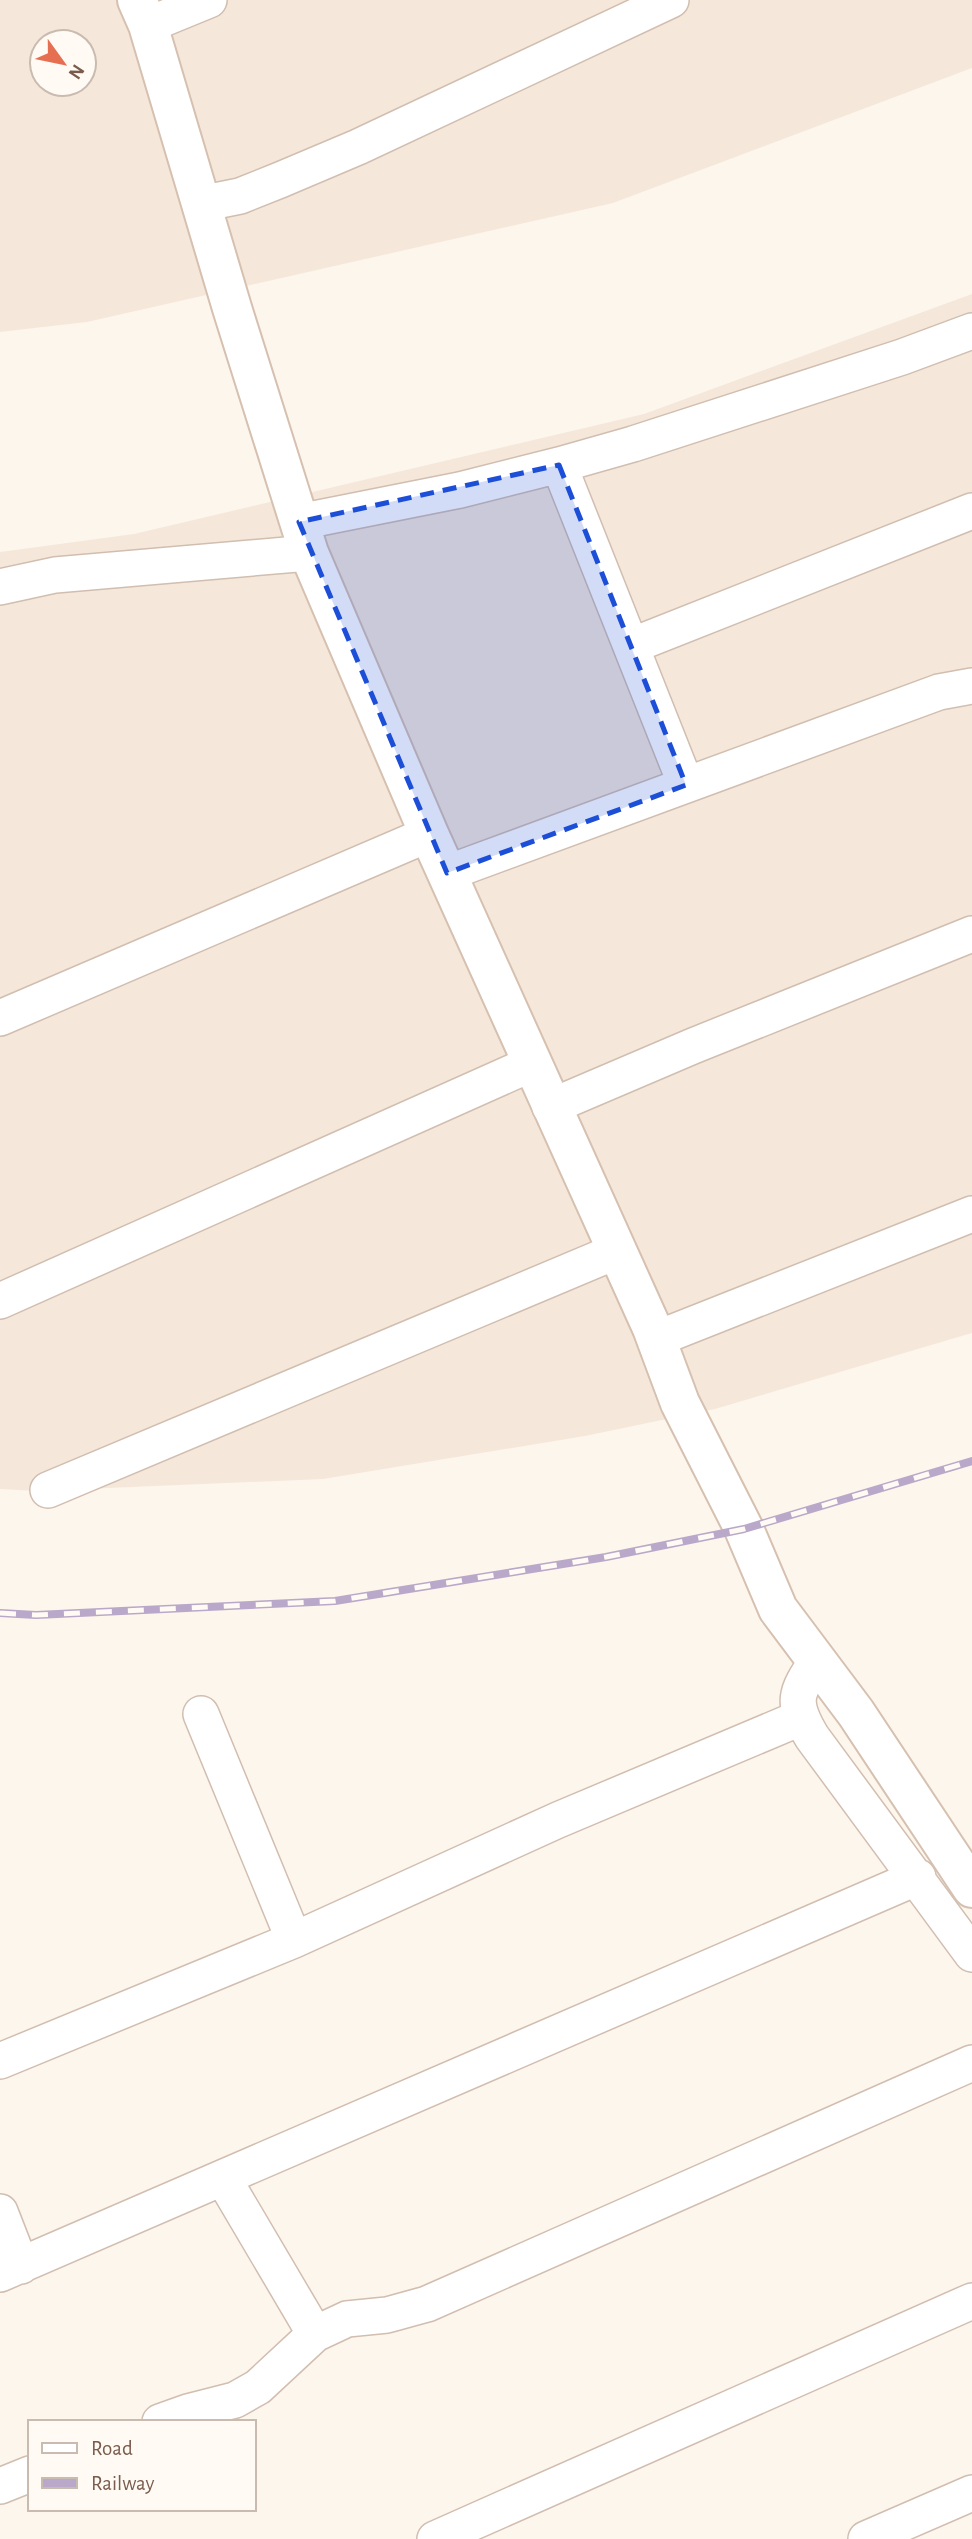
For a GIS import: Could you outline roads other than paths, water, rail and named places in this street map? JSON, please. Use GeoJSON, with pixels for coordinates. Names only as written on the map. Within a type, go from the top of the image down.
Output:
{"type":"FeatureCollection","features":[{"type":"Feature","properties":{"kind":"main road"},"geometry":{"type":"LineString","coordinates":[[143,13],[304,537],[429,834],[656,1339],[680,1403],[744,1529],[778,1609],[856,1713],[972,1888]]}},
{"type":"Feature","properties":{"kind":"street"},"geometry":{"type":"LineString","coordinates":[[143,13],[209,0]]}},
{"type":"Feature","properties":{"kind":"street"},"geometry":{"type":"LineString","coordinates":[[200,204],[240,196],[280,180],[438,110],[671,0]]}},
{"type":"Feature","properties":{"kind":"street"},"geometry":{"type":"LineString","coordinates":[[0,587],[55,575],[304,537],[460,490],[633,444],[902,357],[972,331]]}},
{"type":"Feature","properties":{"kind":"street"},"geometry":{"type":"LineString","coordinates":[[559,465],[686,785]]}},
{"type":"Feature","properties":{"kind":"street"},"geometry":{"type":"LineString","coordinates":[[631,646],[972,511]]}},
{"type":"Feature","properties":{"kind":"street"},"geometry":{"type":"LineString","coordinates":[[447,873],[939,692],[972,686]]}},
{"type":"Feature","properties":{"kind":"street"},"geometry":{"type":"LineString","coordinates":[[0,1018],[429,834]]}},
{"type":"Feature","properties":{"kind":"street"},"geometry":{"type":"LineString","coordinates":[[550,1107],[705,1041],[972,934]]}},
{"type":"Feature","properties":{"kind":"street"},"geometry":{"type":"LineString","coordinates":[[0,1301],[531,1064]]}},
{"type":"Feature","properties":{"kind":"street"},"geometry":{"type":"LineString","coordinates":[[656,1339],[972,1214]]}},
{"type":"Feature","properties":{"kind":"street"},"geometry":{"type":"LineString","coordinates":[[48,1490],[617,1251]]}},
{"type":"Feature","properties":{"kind":"street"},"geometry":{"type":"LineString","coordinates":[[817,1661],[800,1687],[797,1702],[800,1718],[972,1953]]}},
{"type":"Feature","properties":{"kind":"street"},"geometry":{"type":"LineString","coordinates":[[201,1714],[294,1940]]}},
{"type":"Feature","properties":{"kind":"street"},"geometry":{"type":"LineString","coordinates":[[0,2061],[294,1940],[558,1820],[800,1718]]}},
{"type":"Feature","properties":{"kind":"street"},"geometry":{"type":"LineString","coordinates":[[0,2212],[11,2270],[918,1877]]}},
{"type":"Feature","properties":{"kind":"street"},"geometry":{"type":"LineString","coordinates":[[166,2420],[236,2400],[258,2387],[315,2334],[347,2319],[387,2315],[427,2304],[972,2063]]}},
{"type":"Feature","properties":{"kind":"street"},"geometry":{"type":"LineString","coordinates":[[223,2178],[315,2334]]}},
{"type":"Feature","properties":{"kind":"street"},"geometry":{"type":"LineString","coordinates":[[435,2539],[972,2301]]}},
{"type":"Feature","properties":{"kind":"street"},"geometry":{"type":"LineString","coordinates":[[0,2486],[28,2475]]}},
{"type":"Feature","properties":{"kind":"street"},"geometry":{"type":"LineString","coordinates":[[866,2539],[972,2493]]}},
{"type":"Feature","properties":{"kind":"railway"},"geometry":{"type":"LineString","coordinates":[[0,1613],[36,1615],[335,1601],[606,1557],[744,1529],[972,1461]]}}]}
